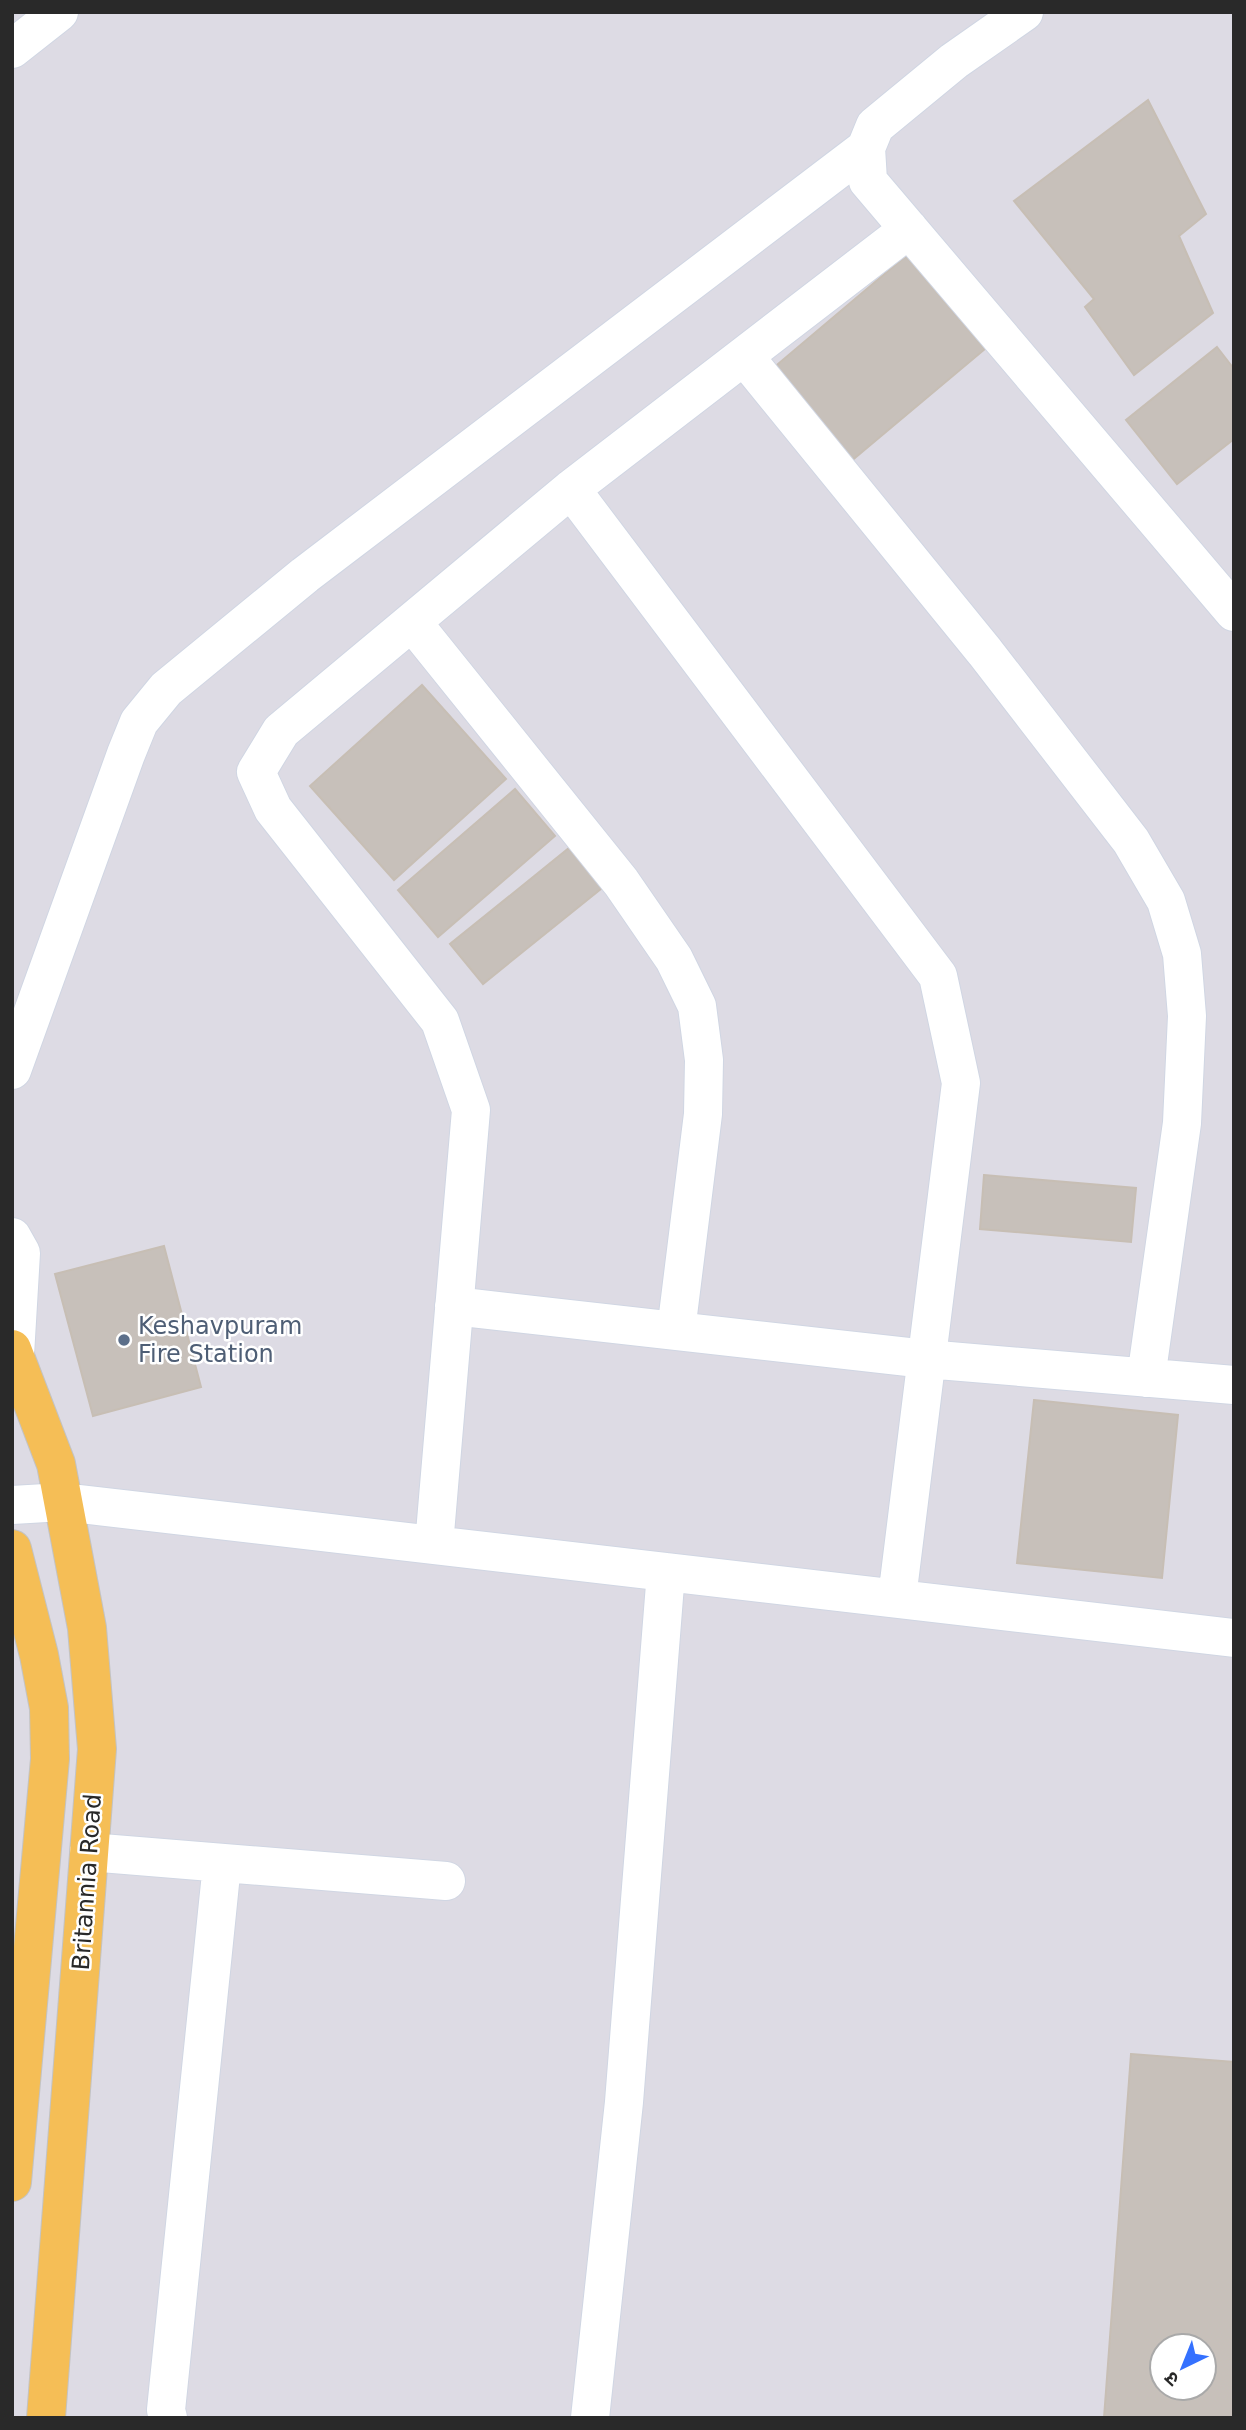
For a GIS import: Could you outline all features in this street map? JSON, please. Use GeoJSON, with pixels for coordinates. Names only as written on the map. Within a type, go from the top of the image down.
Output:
{"type":"FeatureCollection","features":[{"type":"Feature","properties":{"kind":"main road","name":"Britannia Road"},"geometry":{"type":"LineString","coordinates":[[13,1352],[56,1464],[87,1628],[97,1749],[46,2418]]}},
{"type":"Feature","properties":{"kind":"main road","name":"Britannia Road"},"geometry":{"type":"LineString","coordinates":[[12,1549],[39,1655],[48,1708],[50,1759],[12,2182]]}},
{"type":"Feature","properties":{"kind":"lane"},"geometry":{"type":"LineString","coordinates":[[12,49],[59,12]]}},
{"type":"Feature","properties":{"kind":"lane"},"geometry":{"type":"LineString","coordinates":[[1024,12],[954,61],[876,126],[866,148],[868,181],[1234,612]]}},
{"type":"Feature","properties":{"kind":"lane"},"geometry":{"type":"LineString","coordinates":[[12,1070],[126,754],[139,722],[166,689],[305,575],[866,148]]}},
{"type":"Feature","properties":{"kind":"lane"},"geometry":{"type":"LineString","coordinates":[[433,1545],[471,1110],[440,1021],[273,809],[256,772],[281,732],[571,489],[909,229]]}},
{"type":"Feature","properties":{"kind":"lane"},"geometry":{"type":"LineString","coordinates":[[744,356],[985,652],[1131,841],[1166,901],[1182,954],[1187,1016],[1182,1123],[1146,1378]]}},
{"type":"Feature","properties":{"kind":"lane"},"geometry":{"type":"LineString","coordinates":[[571,489],[938,976],[961,1083],[897,1598]]}},
{"type":"Feature","properties":{"kind":"lane"},"geometry":{"type":"LineString","coordinates":[[412,622],[621,882],[674,958],[697,1006],[704,1060],[703,1114],[676,1331]]}},
{"type":"Feature","properties":{"kind":"lane"},"geometry":{"type":"LineString","coordinates":[[12,1237],[21,1253],[13,1352]]}},
{"type":"Feature","properties":{"kind":"lane"},"geometry":{"type":"LineString","coordinates":[[454,1306],[926,1359],[1234,1385]]}},
{"type":"Feature","properties":{"kind":"lane"},"geometry":{"type":"LineString","coordinates":[[12,1505],[63,1502],[1234,1637]]}},
{"type":"Feature","properties":{"kind":"lane"},"geometry":{"type":"LineString","coordinates":[[590,2418],[624,2102],[666,1572]]}},
{"type":"Feature","properties":{"kind":"lane"},"geometry":{"type":"LineString","coordinates":[[89,1852],[446,1881]]}},
{"type":"Feature","properties":{"kind":"lane"},"geometry":{"type":"LineString","coordinates":[[168,2418],[166,2410],[222,1864]]}},
{"type":"Feature","properties":{"kind":"shaded area"},"geometry":{"type":"Polygon","coordinates":[[[12,12],[1234,12],[1234,2418],[12,2418],[12,12]]]}},
{"type":"Feature","properties":{"kind":"building"},"geometry":{"type":"Polygon","coordinates":[[[1148,100],[1206,214],[1179,236],[1213,313],[1134,375],[1085,307],[1094,299],[1014,201],[1148,100]]]}},
{"type":"Feature","properties":{"kind":"building"},"geometry":{"type":"Polygon","coordinates":[[[906,256],[985,349],[850,462],[772,369],[906,256]]]}},
{"type":"Feature","properties":{"kind":"building"},"geometry":{"type":"Polygon","coordinates":[[[1217,347],[1234,369],[1234,439],[1177,484],[1126,420],[1217,347]]]}},
{"type":"Feature","properties":{"kind":"building"},"geometry":{"type":"Polygon","coordinates":[[[422,685],[506,779],[394,880],[310,786],[422,685]]]}},
{"type":"Feature","properties":{"kind":"building"},"geometry":{"type":"Polygon","coordinates":[[[515,789],[555,836],[438,937],[398,890],[515,789]]]}},
{"type":"Feature","properties":{"kind":"building"},"geometry":{"type":"Polygon","coordinates":[[[569,848],[602,888],[483,984],[450,944],[569,848]]]}},
{"type":"Feature","properties":{"kind":"building"},"geometry":{"type":"Polygon","coordinates":[[[984,1175],[1136,1188],[1131,1242],[980,1229],[984,1175]]]}},
{"type":"Feature","properties":{"kind":"building"},"geometry":{"type":"Polygon","coordinates":[[[164,1246],[201,1387],[93,1416],[55,1274],[164,1246]]]}},
{"type":"Feature","properties":{"kind":"building"},"geometry":{"type":"Polygon","coordinates":[[[1034,1400],[1178,1415],[1162,1578],[1017,1563],[1034,1400]]]}},
{"type":"Feature","properties":{"kind":"building"},"geometry":{"type":"Polygon","coordinates":[[[1131,2054],[1234,2062],[1234,2418],[1104,2418],[1131,2054]]]}},
{"type":"Feature","properties":{"kind":"place","name":"Keshavpuram Fire Station"},"geometry":{"type":"Point","coordinates":[124,1340]}}]}
